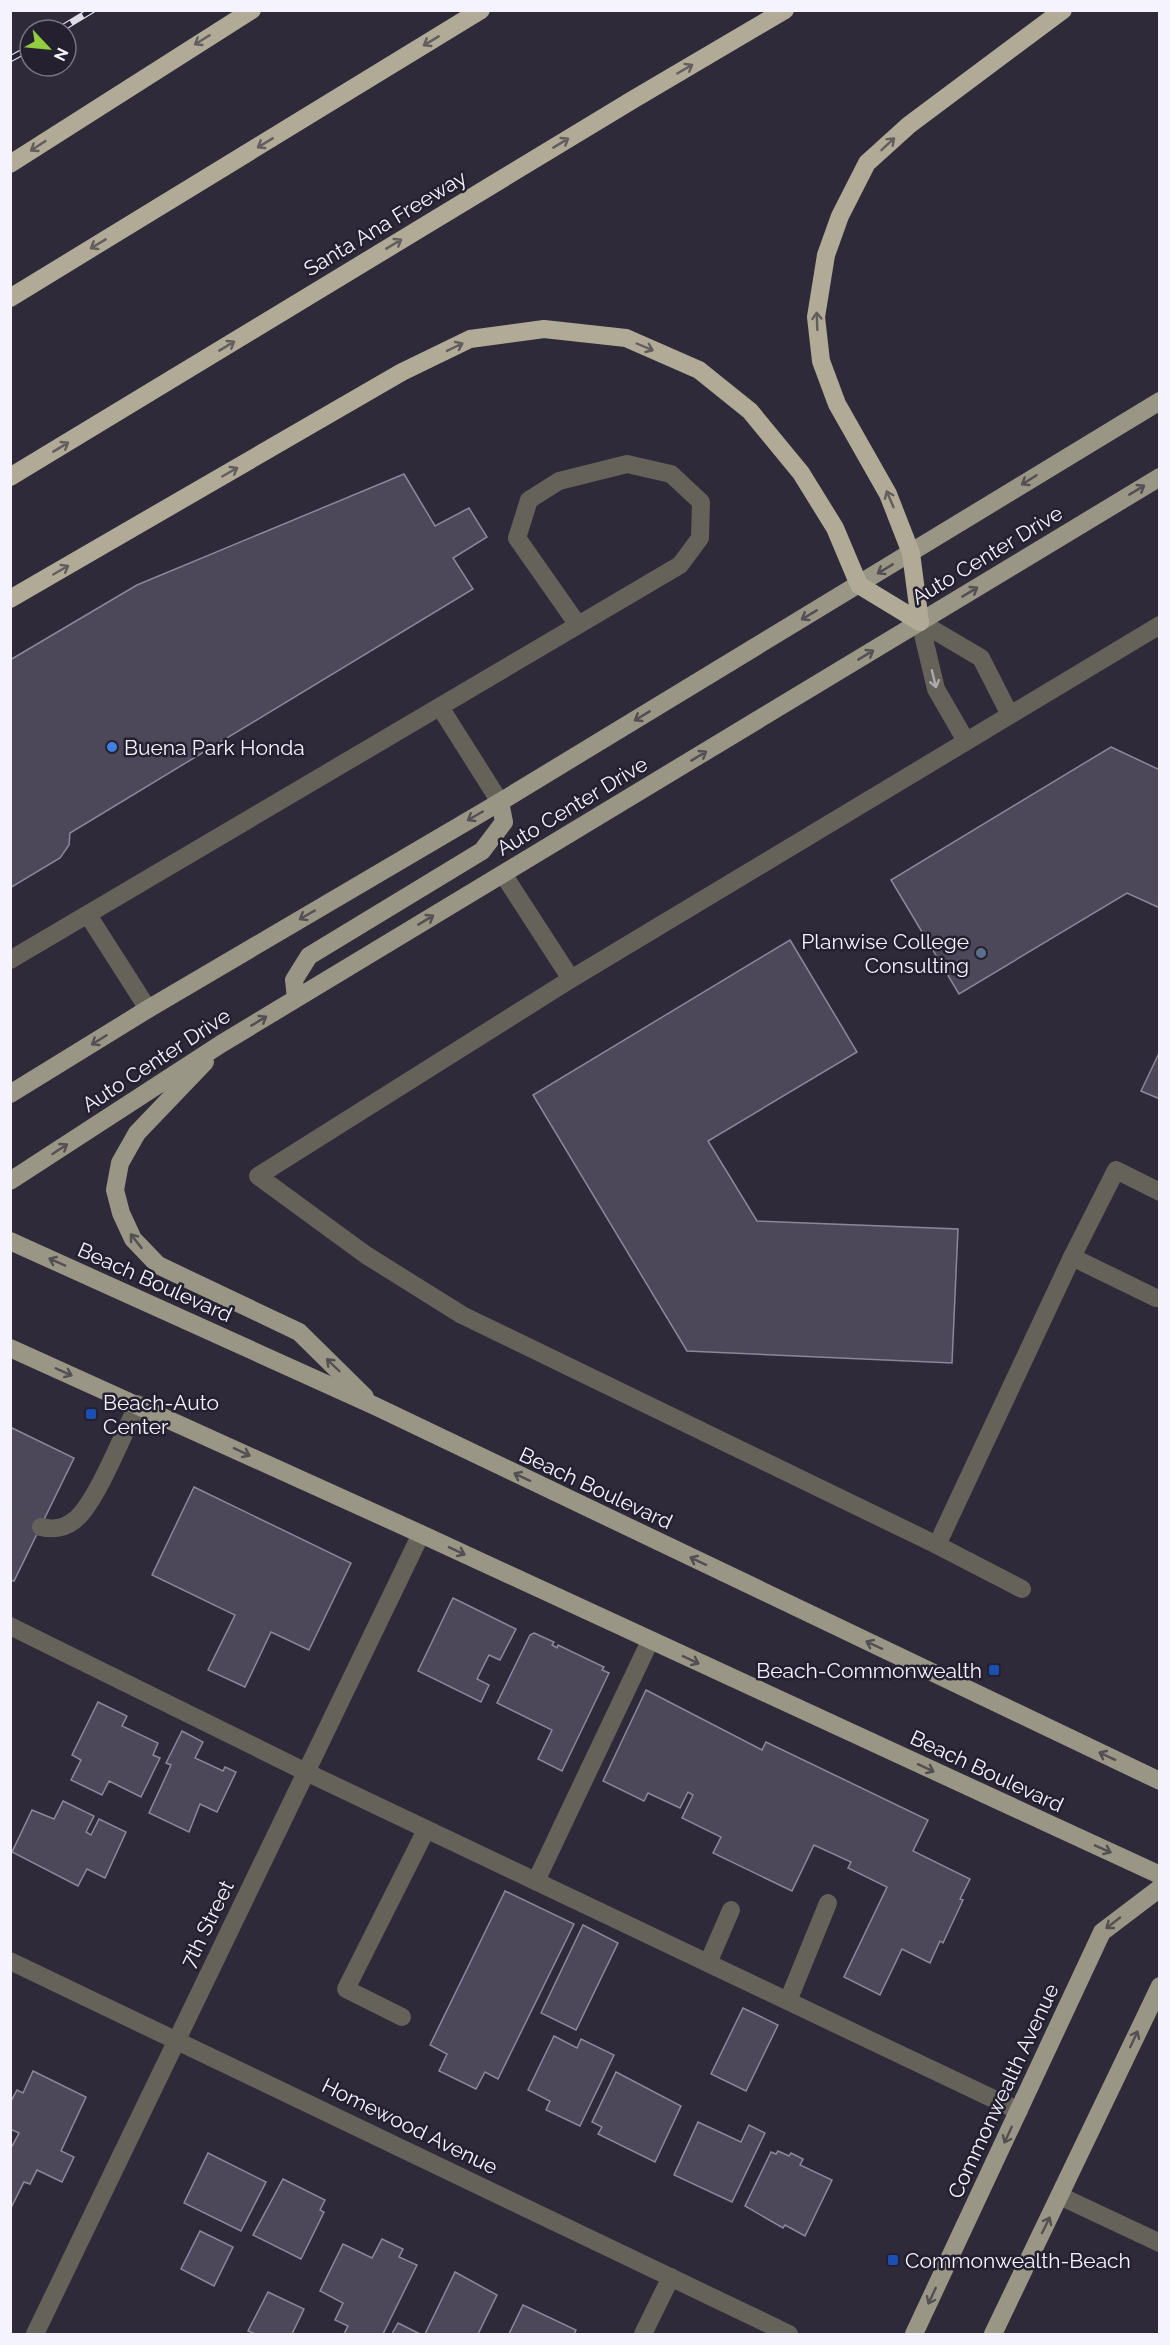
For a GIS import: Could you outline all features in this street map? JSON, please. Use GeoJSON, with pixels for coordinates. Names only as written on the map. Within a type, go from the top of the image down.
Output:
{"type":"FeatureCollection","features":[{"type":"Feature","properties":{"kind":"highway"},"geometry":{"type":"LineString","coordinates":[[10,164],[252,10]]}},
{"type":"Feature","properties":{"kind":"highway"},"geometry":{"type":"LineString","coordinates":[[10,298],[481,10]]}},
{"type":"Feature","properties":{"kind":"highway","name":"Santa Ana Freeway"},"geometry":{"type":"LineString","coordinates":[[10,477],[784,10]]}},
{"type":"Feature","properties":{"kind":"highway"},"geometry":{"type":"LineString","coordinates":[[920,622],[911,553],[888,494],[837,404],[821,361],[816,317],[826,255],[840,216],[867,164],[909,125],[1063,10]]}},
{"type":"Feature","properties":{"kind":"highway"},"geometry":{"type":"LineString","coordinates":[[10,599],[402,372],[470,339],[544,329],[626,338],[699,370],[750,411],[807,482],[835,528],[859,585],[920,622]]}},
{"type":"Feature","properties":{"kind":"main road","name":"Auto Center Drive"},"geometry":{"type":"LineString","coordinates":[[10,1094],[148,1009],[500,802],[1160,401]]}},
{"type":"Feature","properties":{"kind":"main road","name":"Auto Center Drive"},"geometry":{"type":"LineString","coordinates":[[10,1180],[220,1044],[1160,477]]}},
{"type":"Feature","properties":{"kind":"main road"},"geometry":{"type":"LineString","coordinates":[[296,998],[294,980],[309,956],[482,851],[504,822],[500,802]]}},
{"type":"Feature","properties":{"kind":"main road"},"geometry":{"type":"LineString","coordinates":[[220,1044],[137,1133],[120,1163],[115,1190],[120,1213],[133,1239],[158,1265],[299,1332],[375,1406]]}},
{"type":"Feature","properties":{"kind":"main road","name":"Beach Boulevard"},"geometry":{"type":"LineString","coordinates":[[10,1241],[375,1406],[1160,1781]]}},
{"type":"Feature","properties":{"kind":"main road","name":"Beach Boulevard"},"geometry":{"type":"LineString","coordinates":[[10,1348],[138,1404],[1160,1875]]}},
{"type":"Feature","properties":{"kind":"main road","name":"Commonwealth Avenue"},"geometry":{"type":"LineString","coordinates":[[914,2334],[1102,1932],[1160,1888]]}},
{"type":"Feature","properties":{"kind":"main road"},"geometry":{"type":"LineString","coordinates":[[993,2334],[1160,1986]]}},
{"type":"Feature","properties":{"kind":"street"},"geometry":{"type":"LineString","coordinates":[[10,960],[680,565],[700,538],[701,502],[671,474],[627,464],[559,481],[529,500],[517,538],[578,625]]}},
{"type":"Feature","properties":{"kind":"street"},"geometry":{"type":"LineString","coordinates":[[920,622],[981,658],[1010,715]]}},
{"type":"Feature","properties":{"kind":"street"},"geometry":{"type":"LineString","coordinates":[[920,622],[936,689],[966,741]]}},
{"type":"Feature","properties":{"kind":"street"},"geometry":{"type":"LineString","coordinates":[[1022,1589],[937,1545],[462,1315],[366,1255],[258,1176],[571,979],[1160,625]]}},
{"type":"Feature","properties":{"kind":"street"},"geometry":{"type":"LineString","coordinates":[[440,707],[500,802]]}},
{"type":"Feature","properties":{"kind":"street"},"geometry":{"type":"LineString","coordinates":[[503,874],[571,979]]}},
{"type":"Feature","properties":{"kind":"street"},"geometry":{"type":"LineString","coordinates":[[88,915],[148,1009]]}},
{"type":"Feature","properties":{"kind":"street"},"geometry":{"type":"LineString","coordinates":[[937,1545],[1072,1257],[1116,1170],[1160,1192]]}},
{"type":"Feature","properties":{"kind":"street"},"geometry":{"type":"LineString","coordinates":[[1072,1257],[1156,1298]]}},
{"type":"Feature","properties":{"kind":"street"},"geometry":{"type":"LineString","coordinates":[[41,1527],[51,1530],[69,1523],[89,1503],[138,1404]]}},
{"type":"Feature","properties":{"kind":"street","name":"7th Street"},"geometry":{"type":"LineString","coordinates":[[35,2334],[421,1534]]}},
{"type":"Feature","properties":{"kind":"street"},"geometry":{"type":"LineString","coordinates":[[10,1626],[426,1830],[1020,2111]]}},
{"type":"Feature","properties":{"kind":"street"},"geometry":{"type":"LineString","coordinates":[[536,1881],[650,1641]]}},
{"type":"Feature","properties":{"kind":"street"},"geometry":{"type":"LineString","coordinates":[[402,2017],[346,1989],[426,1830]]}},
{"type":"Feature","properties":{"kind":"street"},"geometry":{"type":"LineString","coordinates":[[788,2001],[828,1903]]}},
{"type":"Feature","properties":{"kind":"street"},"geometry":{"type":"LineString","coordinates":[[708,1963],[731,1910]]}},
{"type":"Feature","properties":{"kind":"street","name":"Homewood Avenue"},"geometry":{"type":"LineString","coordinates":[[10,1961],[789,2334]]}},
{"type":"Feature","properties":{"kind":"street"},"geometry":{"type":"LineString","coordinates":[[1060,2196],[1160,2243]]}},
{"type":"Feature","properties":{"kind":"street"},"geometry":{"type":"LineString","coordinates":[[643,2334],[671,2277]]}},
{"type":"Feature","properties":{"kind":"building","name":"Buena Park Honda"},"geometry":{"type":"Polygon","coordinates":[[[404,474],[435,526],[469,508],[487,537],[453,558],[473,589],[70,833],[69,845],[60,858],[10,888],[10,660],[137,585],[404,474]]]}},
{"type":"Feature","properties":{"kind":"building"},"geometry":{"type":"Polygon","coordinates":[[[1111,747],[1160,770],[1160,908],[1127,893],[959,994],[891,880],[1111,747]]]}},
{"type":"Feature","properties":{"kind":"building"},"geometry":{"type":"Polygon","coordinates":[[[790,940],[857,1052],[708,1141],[757,1221],[958,1229],[952,1363],[687,1351],[533,1095],[790,940]]]}},
{"type":"Feature","properties":{"kind":"building"},"geometry":{"type":"Polygon","coordinates":[[[1160,1051],[1160,1099],[1141,1091],[1160,1051]]]}},
{"type":"Feature","properties":{"kind":"building"},"geometry":{"type":"Polygon","coordinates":[[[10,1427],[74,1458],[14,1581],[10,1580],[10,1427]]]}},
{"type":"Feature","properties":{"kind":"building"},"geometry":{"type":"Polygon","coordinates":[[[194,1487],[351,1563],[309,1650],[271,1632],[245,1687],[208,1670],[235,1615],[152,1575],[194,1487]]]}},
{"type":"Feature","properties":{"kind":"building"},"geometry":{"type":"Polygon","coordinates":[[[453,1598],[516,1629],[500,1660],[489,1655],[477,1679],[489,1685],[481,1702],[418,1671],[453,1598]]]}},
{"type":"Feature","properties":{"kind":"building"},"geometry":{"type":"Polygon","coordinates":[[[534,1633],[554,1642],[552,1645],[557,1648],[558,1645],[604,1667],[602,1670],[609,1673],[562,1771],[538,1759],[552,1730],[497,1703],[530,1635],[534,1633]]]}},
{"type":"Feature","properties":{"kind":"building"},"geometry":{"type":"Polygon","coordinates":[[[646,1690],[762,1750],[766,1742],[928,1820],[913,1851],[970,1879],[943,1943],[940,1941],[930,1963],[902,1949],[880,1995],[844,1977],[887,1887],[848,1868],[851,1862],[814,1845],[792,1891],[713,1853],[721,1837],[682,1818],[693,1795],[688,1792],[680,1808],[648,1793],[644,1801],[603,1781],[646,1690]]]}},
{"type":"Feature","properties":{"kind":"building"},"geometry":{"type":"Polygon","coordinates":[[[98,1702],[127,1716],[122,1726],[158,1743],[153,1755],[160,1758],[141,1797],[109,1781],[102,1795],[71,1780],[81,1760],[72,1755],[98,1702]]]}},
{"type":"Feature","properties":{"kind":"building"},"geometry":{"type":"Polygon","coordinates":[[[182,1731],[203,1742],[195,1758],[223,1771],[225,1767],[236,1772],[217,1812],[200,1804],[189,1832],[149,1813],[171,1765],[166,1763],[182,1731]]]}},
{"type":"Feature","properties":{"kind":"building"},"geometry":{"type":"Polygon","coordinates":[[[63,1801],[94,1816],[86,1832],[91,1835],[99,1819],[126,1832],[105,1878],[87,1869],[78,1886],[12,1852],[32,1810],[54,1819],[63,1801]]]}},
{"type":"Feature","properties":{"kind":"building"},"geometry":{"type":"Polygon","coordinates":[[[505,1891],[574,1924],[498,2079],[485,2072],[476,2089],[439,2071],[447,2054],[430,2045],[505,1891]]]}},
{"type":"Feature","properties":{"kind":"building"},"geometry":{"type":"Polygon","coordinates":[[[583,1925],[618,1943],[576,2030],[541,2013],[583,1925]]]}},
{"type":"Feature","properties":{"kind":"building"},"geometry":{"type":"Polygon","coordinates":[[[743,2008],[778,2025],[746,2091],[711,2074],[743,2008]]]}},
{"type":"Feature","properties":{"kind":"building"},"geometry":{"type":"Polygon","coordinates":[[[554,2036],[577,2048],[581,2039],[614,2055],[580,2126],[546,2110],[550,2101],[528,2090],[554,2036]]]}},
{"type":"Feature","properties":{"kind":"building"},"geometry":{"type":"Polygon","coordinates":[[[33,2071],[86,2097],[61,2151],[74,2157],[62,2182],[37,2170],[30,2184],[24,2182],[10,2210],[10,2150],[19,2133],[10,2129],[10,2103],[17,2090],[23,2093],[33,2071]]]}},
{"type":"Feature","properties":{"kind":"building"},"geometry":{"type":"Polygon","coordinates":[[[616,2072],[681,2106],[655,2162],[598,2134],[602,2127],[592,2122],[616,2072]]]}},
{"type":"Feature","properties":{"kind":"building"},"geometry":{"type":"Polygon","coordinates":[[[698,2122],[741,2142],[749,2125],[765,2133],[732,2202],[674,2175],[698,2122]]]}},
{"type":"Feature","properties":{"kind":"building"},"geometry":{"type":"Polygon","coordinates":[[[778,2151],[789,2156],[791,2153],[803,2159],[800,2165],[832,2180],[805,2236],[785,2225],[783,2228],[745,2206],[771,2152],[776,2154],[778,2151]]]}},
{"type":"Feature","properties":{"kind":"building"},"geometry":{"type":"Polygon","coordinates":[[[208,2153],[266,2182],[241,2231],[184,2203],[208,2153]]]}},
{"type":"Feature","properties":{"kind":"building"},"geometry":{"type":"Polygon","coordinates":[[[283,2179],[325,2200],[320,2210],[324,2212],[301,2259],[253,2235],[283,2179]]]}},
{"type":"Feature","properties":{"kind":"building"},"geometry":{"type":"Polygon","coordinates":[[[200,2231],[233,2247],[214,2286],[181,2269],[200,2231]]]}},
{"type":"Feature","properties":{"kind":"building"},"geometry":{"type":"Polygon","coordinates":[[[382,2239],[403,2249],[399,2257],[417,2265],[383,2334],[344,2334],[348,2326],[335,2320],[343,2303],[320,2291],[343,2244],[372,2258],[382,2239]]]}},
{"type":"Feature","properties":{"kind":"building"},"geometry":{"type":"Polygon","coordinates":[[[455,2272],[497,2295],[478,2334],[425,2334],[455,2272]]]}},
{"type":"Feature","properties":{"kind":"building"},"geometry":{"type":"Polygon","coordinates":[[[268,2292],[304,2309],[292,2334],[255,2334],[248,2331],[268,2292]]]}},
{"type":"Feature","properties":{"kind":"building"},"geometry":{"type":"Polygon","coordinates":[[[523,2305],[576,2330],[574,2334],[509,2334],[523,2305]]]}},
{"type":"Feature","properties":{"kind":"building"},"geometry":{"type":"Polygon","coordinates":[[[398,2323],[420,2334],[392,2334],[398,2323]]]}},
{"type":"Feature","properties":{"kind":"tunnel"},"geometry":{"type":"LineString","coordinates":[[10,1516],[41,1527]]}},
{"type":"Feature","properties":{"kind":"railway"},"geometry":{"type":"LineString","coordinates":[[78,18],[92,10]]}},
{"type":"Feature","properties":{"kind":"railway"},"geometry":{"type":"LineString","coordinates":[[10,59],[18,55]]}},
{"type":"Feature","properties":{"kind":"place","name":"Buena Park Honda"},"geometry":{"type":"Point","coordinates":[112,747]}},
{"type":"Feature","properties":{"kind":"place","name":"Planwise College Consulting"},"geometry":{"type":"Point","coordinates":[981,953]}},
{"type":"Feature","properties":{"kind":"place","name":"Beach-Auto Center"},"geometry":{"type":"Point","coordinates":[91,1414]}},
{"type":"Feature","properties":{"kind":"place","name":"Beach-Commonwealth"},"geometry":{"type":"Point","coordinates":[994,1670]}},
{"type":"Feature","properties":{"kind":"place","name":"Commonwealth-Beach"},"geometry":{"type":"Point","coordinates":[893,2260]}}]}
